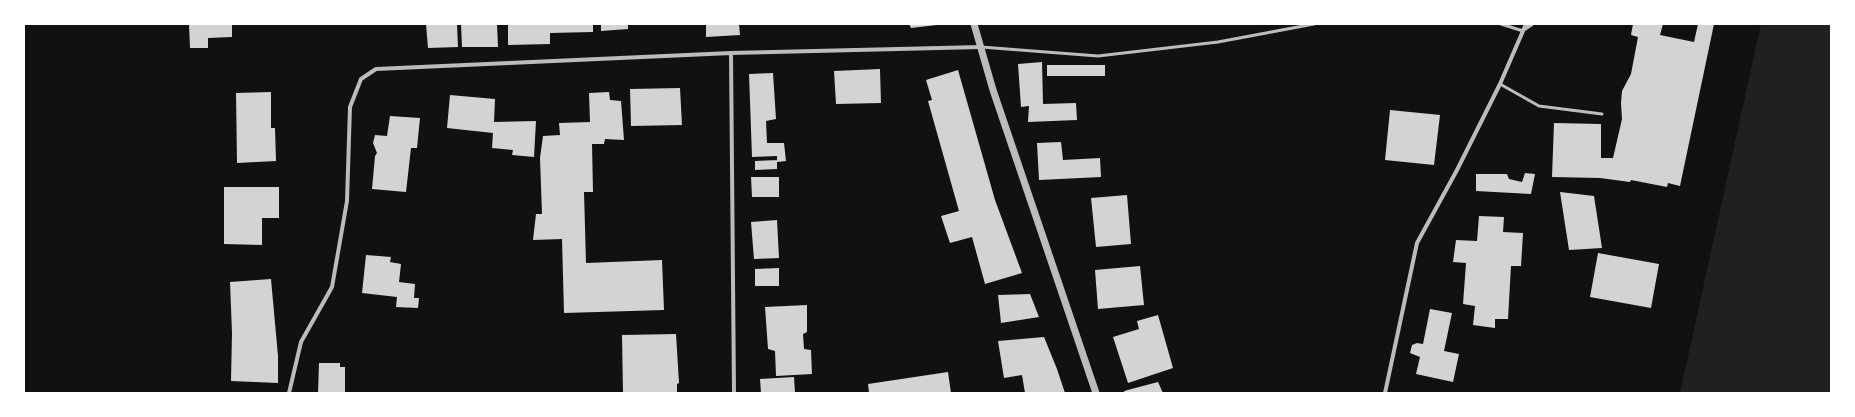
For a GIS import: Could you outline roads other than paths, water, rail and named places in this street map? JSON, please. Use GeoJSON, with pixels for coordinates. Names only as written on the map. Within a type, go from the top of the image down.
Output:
{"type":"FeatureCollection","features":[{"type":"Feature","properties":{"kind":"street"},"geometry":{"type":"LineString","coordinates":[[974,24],[994,90],[1096,393]]}},
{"type":"Feature","properties":{"kind":"street"},"geometry":{"type":"LineString","coordinates":[[1385,393],[1417,243],[1457,170],[1500,84],[1526,24]]}},
{"type":"Feature","properties":{"kind":"street"},"geometry":{"type":"LineString","coordinates":[[1522,31],[1532,24]]}},
{"type":"Feature","properties":{"kind":"street"},"geometry":{"type":"LineString","coordinates":[[289,393],[301,342],[332,287],[348,201],[350,107],[361,79],[376,69],[731,53],[981,47]]}},
{"type":"Feature","properties":{"kind":"street"},"geometry":{"type":"LineString","coordinates":[[731,53],[734,393]]}},
{"type":"Feature","properties":{"kind":"lane"},"geometry":{"type":"LineString","coordinates":[[981,47],[1098,56],[1218,42],[1314,24]]}},
{"type":"Feature","properties":{"kind":"lane"},"geometry":{"type":"LineString","coordinates":[[1501,24],[1522,31]]}},
{"type":"Feature","properties":{"kind":"lane"},"geometry":{"type":"LineString","coordinates":[[1500,84],[1539,106],[1602,114]]}}]}
